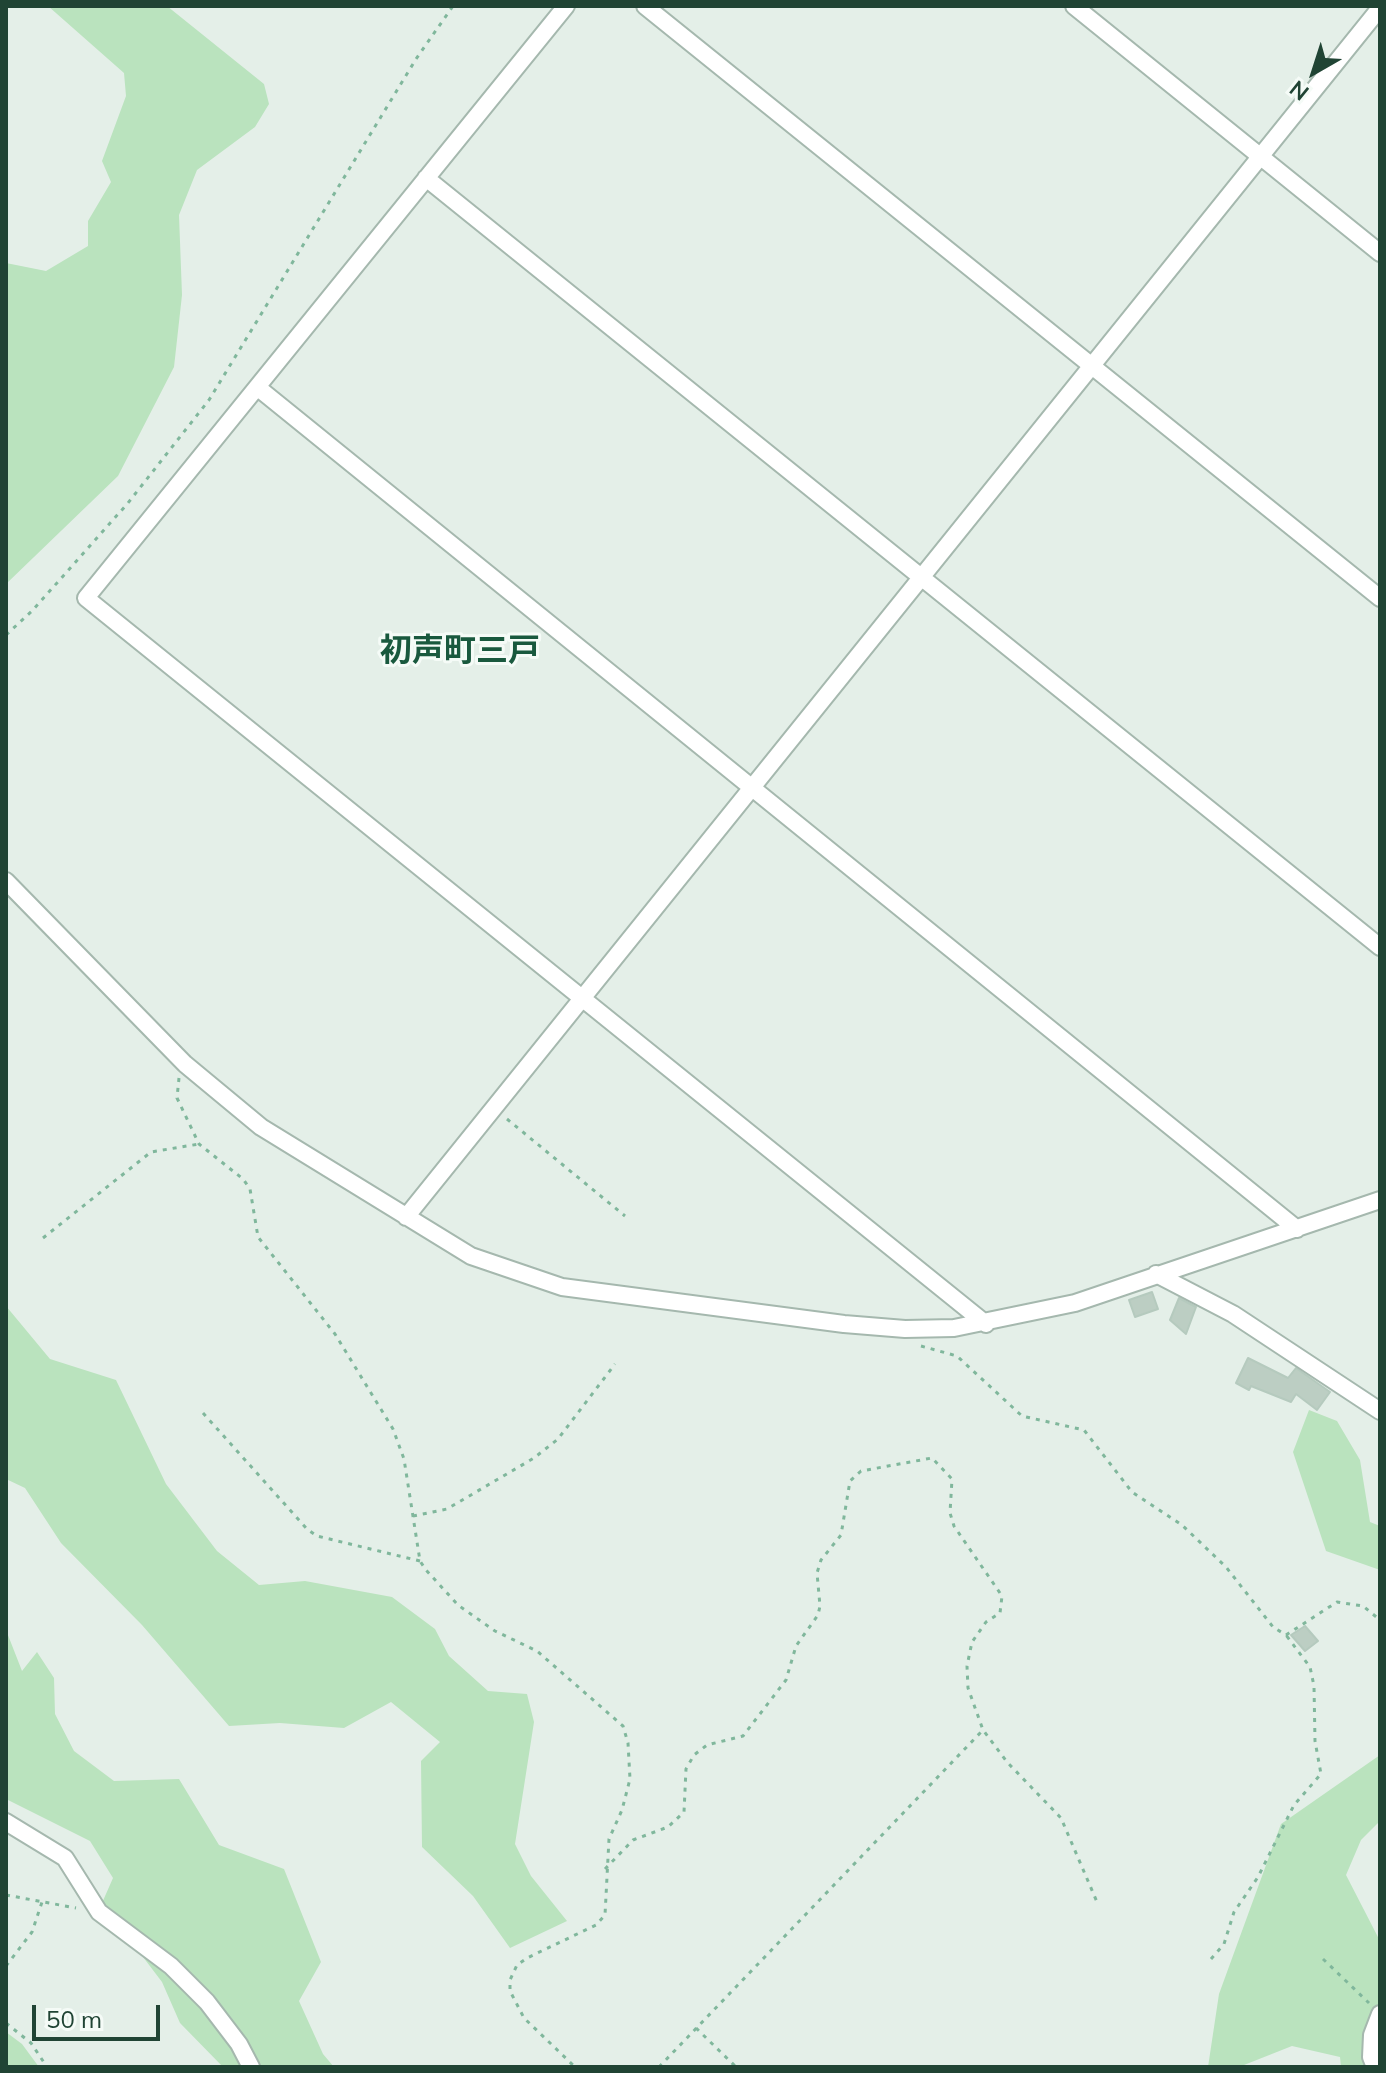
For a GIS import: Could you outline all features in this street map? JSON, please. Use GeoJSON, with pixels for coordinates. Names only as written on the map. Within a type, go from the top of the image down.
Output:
{"type":"FeatureCollection","features":[{"type":"Feature","properties":{"kind":"street"},"geometry":{"type":"LineString","coordinates":[[566,6],[86,598],[986,1324]]}},
{"type":"Feature","properties":{"kind":"street"},"geometry":{"type":"LineString","coordinates":[[645,6],[1380,598]]}},
{"type":"Feature","properties":{"kind":"street"},"geometry":{"type":"LineString","coordinates":[[1074,6],[1380,253]]}},
{"type":"Feature","properties":{"kind":"street"},"geometry":{"type":"LineString","coordinates":[[406,1217],[1380,8]]}},
{"type":"Feature","properties":{"kind":"street"},"geometry":{"type":"LineString","coordinates":[[426,178],[1380,947]]}},
{"type":"Feature","properties":{"kind":"street"},"geometry":{"type":"LineString","coordinates":[[257,387],[1297,1229]]}},
{"type":"Feature","properties":{"kind":"street"},"geometry":{"type":"LineString","coordinates":[[6,881],[185,1064],[261,1127],[471,1256],[562,1287],[905,1329],[986,1324],[1075,1303],[1380,1200]]}},
{"type":"Feature","properties":{"kind":"street"},"geometry":{"type":"LineString","coordinates":[[1156,1274],[1220,1306],[1380,1411]]}},
{"type":"Feature","properties":{"kind":"street"},"geometry":{"type":"LineString","coordinates":[[6,1822],[65,1858],[99,1912],[171,1966],[207,2002],[239,2044],[251,2067]]}},
{"type":"Feature","properties":{"kind":"street"},"geometry":{"type":"LineString","coordinates":[[1375,2067],[1371,2057],[1372,2035],[1380,2014]]}},
{"type":"Feature","properties":{"kind":"path"},"geometry":{"type":"LineString","coordinates":[[6,635],[32,611],[128,503],[209,400],[416,59],[453,6]]}},
{"type":"Feature","properties":{"kind":"path"},"geometry":{"type":"LineString","coordinates":[[185,1064],[177,1083],[177,1098],[199,1144],[243,1179],[250,1189],[258,1237],[335,1334],[376,1397],[404,1459],[420,1561],[458,1605],[495,1631],[537,1651],[623,1726],[628,1743],[630,1779],[622,1810],[609,1839],[605,1869],[605,1915],[596,1925],[527,1958],[517,1965],[510,1980],[510,1991],[524,2018],[575,2067]]}},
{"type":"Feature","properties":{"kind":"path"},"geometry":{"type":"LineString","coordinates":[[493,1108],[625,1216]]}},
{"type":"Feature","properties":{"kind":"path"},"geometry":{"type":"LineString","coordinates":[[43,1238],[151,1152],[199,1144]]}},
{"type":"Feature","properties":{"kind":"path"},"geometry":{"type":"LineString","coordinates":[[905,1329],[906,1342],[957,1356],[1022,1416],[1084,1430],[1132,1492],[1182,1525],[1211,1550],[1261,1616],[1286,1635],[1310,1667],[1321,1774],[1294,1805],[1258,1877],[1234,1912],[1224,1944],[1211,1959]]}},
{"type":"Feature","properties":{"kind":"path"},"geometry":{"type":"LineString","coordinates":[[413,1516],[447,1509],[534,1458],[558,1439],[615,1364]]}},
{"type":"Feature","properties":{"kind":"path"},"geometry":{"type":"LineString","coordinates":[[203,1413],[307,1529],[317,1536],[420,1561]]}},
{"type":"Feature","properties":{"kind":"path"},"geometry":{"type":"LineString","coordinates":[[605,1869],[633,1840],[668,1827],[684,1812],[686,1769],[694,1755],[707,1745],[743,1736],[786,1680],[796,1646],[818,1615],[817,1573],[821,1560],[841,1535],[850,1481],[861,1471],[932,1458],[952,1479],[950,1513],[954,1526],[1002,1596],[1000,1613],[986,1622],[972,1642],[967,1666],[968,1688],[983,1730],[1007,1762],[1061,1818],[1097,1902]]}},
{"type":"Feature","properties":{"kind":"path"},"geometry":{"type":"LineString","coordinates":[[1286,1635],[1337,1602],[1363,1606],[1380,1620]]}},
{"type":"Feature","properties":{"kind":"path"},"geometry":{"type":"LineString","coordinates":[[659,2067],[983,1730]]}},
{"type":"Feature","properties":{"kind":"path"},"geometry":{"type":"LineString","coordinates":[[6,1895],[99,1912]]}},
{"type":"Feature","properties":{"kind":"path"},"geometry":{"type":"LineString","coordinates":[[6,1966],[32,1932],[42,1902]]}},
{"type":"Feature","properties":{"kind":"path"},"geometry":{"type":"LineString","coordinates":[[1323,1959],[1380,2014]]}},
{"type":"Feature","properties":{"kind":"path"},"geometry":{"type":"LineString","coordinates":[[6,2023],[31,2043],[47,2067]]}},
{"type":"Feature","properties":{"kind":"path"},"geometry":{"type":"LineString","coordinates":[[696,2028],[736,2067]]}},
{"type":"Feature","properties":{"kind":"green space"},"geometry":{"type":"Polygon","coordinates":[[[48,6],[167,6],[264,84],[269,104],[255,127],[197,170],[179,215],[182,295],[174,367],[118,476],[6,584],[6,263],[46,271],[88,246],[88,221],[111,182],[102,161],[126,96],[124,73],[48,6]]]}},
{"type":"Feature","properties":{"kind":"green space"},"geometry":{"type":"Polygon","coordinates":[[[6,1306],[50,1359],[116,1380],[166,1484],[217,1551],[259,1585],[305,1581],[392,1597],[435,1629],[449,1656],[488,1691],[527,1694],[534,1722],[515,1844],[531,1876],[567,1921],[510,1948],[473,1896],[422,1847],[421,1761],[440,1742],[391,1702],[344,1728],[280,1723],[229,1726],[142,1625],[61,1543],[25,1488],[6,1479],[6,1306]]]}},
{"type":"Feature","properties":{"kind":"green space"},"geometry":{"type":"Polygon","coordinates":[[[1309,1410],[1337,1421],[1360,1460],[1370,1522],[1380,1526],[1380,1570],[1326,1551],[1293,1452],[1309,1410]]]}},
{"type":"Feature","properties":{"kind":"green space"},"geometry":{"type":"Polygon","coordinates":[[[6,1630],[22,1671],[37,1652],[54,1678],[55,1714],[74,1751],[114,1781],[179,1779],[219,1845],[284,1869],[321,1962],[299,2001],[323,2054],[334,2067],[223,2067],[180,2023],[162,1982],[102,1903],[113,1878],[90,1841],[6,1799],[6,1630]]]}},
{"type":"Feature","properties":{"kind":"green space"},"geometry":{"type":"Polygon","coordinates":[[[1380,1755],[1380,1821],[1361,1840],[1346,1875],[1380,1941],[1380,2067],[1341,2067],[1340,2057],[1292,2046],[1239,2067],[1208,2067],[1219,1994],[1281,1824],[1380,1755]]]}},
{"type":"Feature","properties":{"kind":"green space"},"geometry":{"type":"Polygon","coordinates":[[[6,2032],[22,2044],[39,2067],[6,2067],[6,2032]]]}},
{"type":"Feature","properties":{"kind":"building"},"geometry":{"type":"Polygon","coordinates":[[[1152,1292],[1158,1309],[1135,1317],[1129,1300],[1152,1292]]]}},
{"type":"Feature","properties":{"kind":"building"},"geometry":{"type":"Polygon","coordinates":[[[1179,1298],[1196,1307],[1186,1334],[1170,1320],[1179,1298]]]}},
{"type":"Feature","properties":{"kind":"building"},"geometry":{"type":"Polygon","coordinates":[[[1248,1358],[1288,1378],[1296,1368],[1330,1392],[1317,1410],[1296,1394],[1291,1402],[1251,1386],[1249,1390],[1236,1383],[1248,1358]]]}},
{"type":"Feature","properties":{"kind":"building"},"geometry":{"type":"Polygon","coordinates":[[[1305,1626],[1318,1641],[1305,1651],[1291,1635],[1305,1626]]]}},
{"type":"Feature","properties":{"kind":"district","name":"初声町三戸"},"geometry":{"type":"Point","coordinates":[460,651]}}]}
